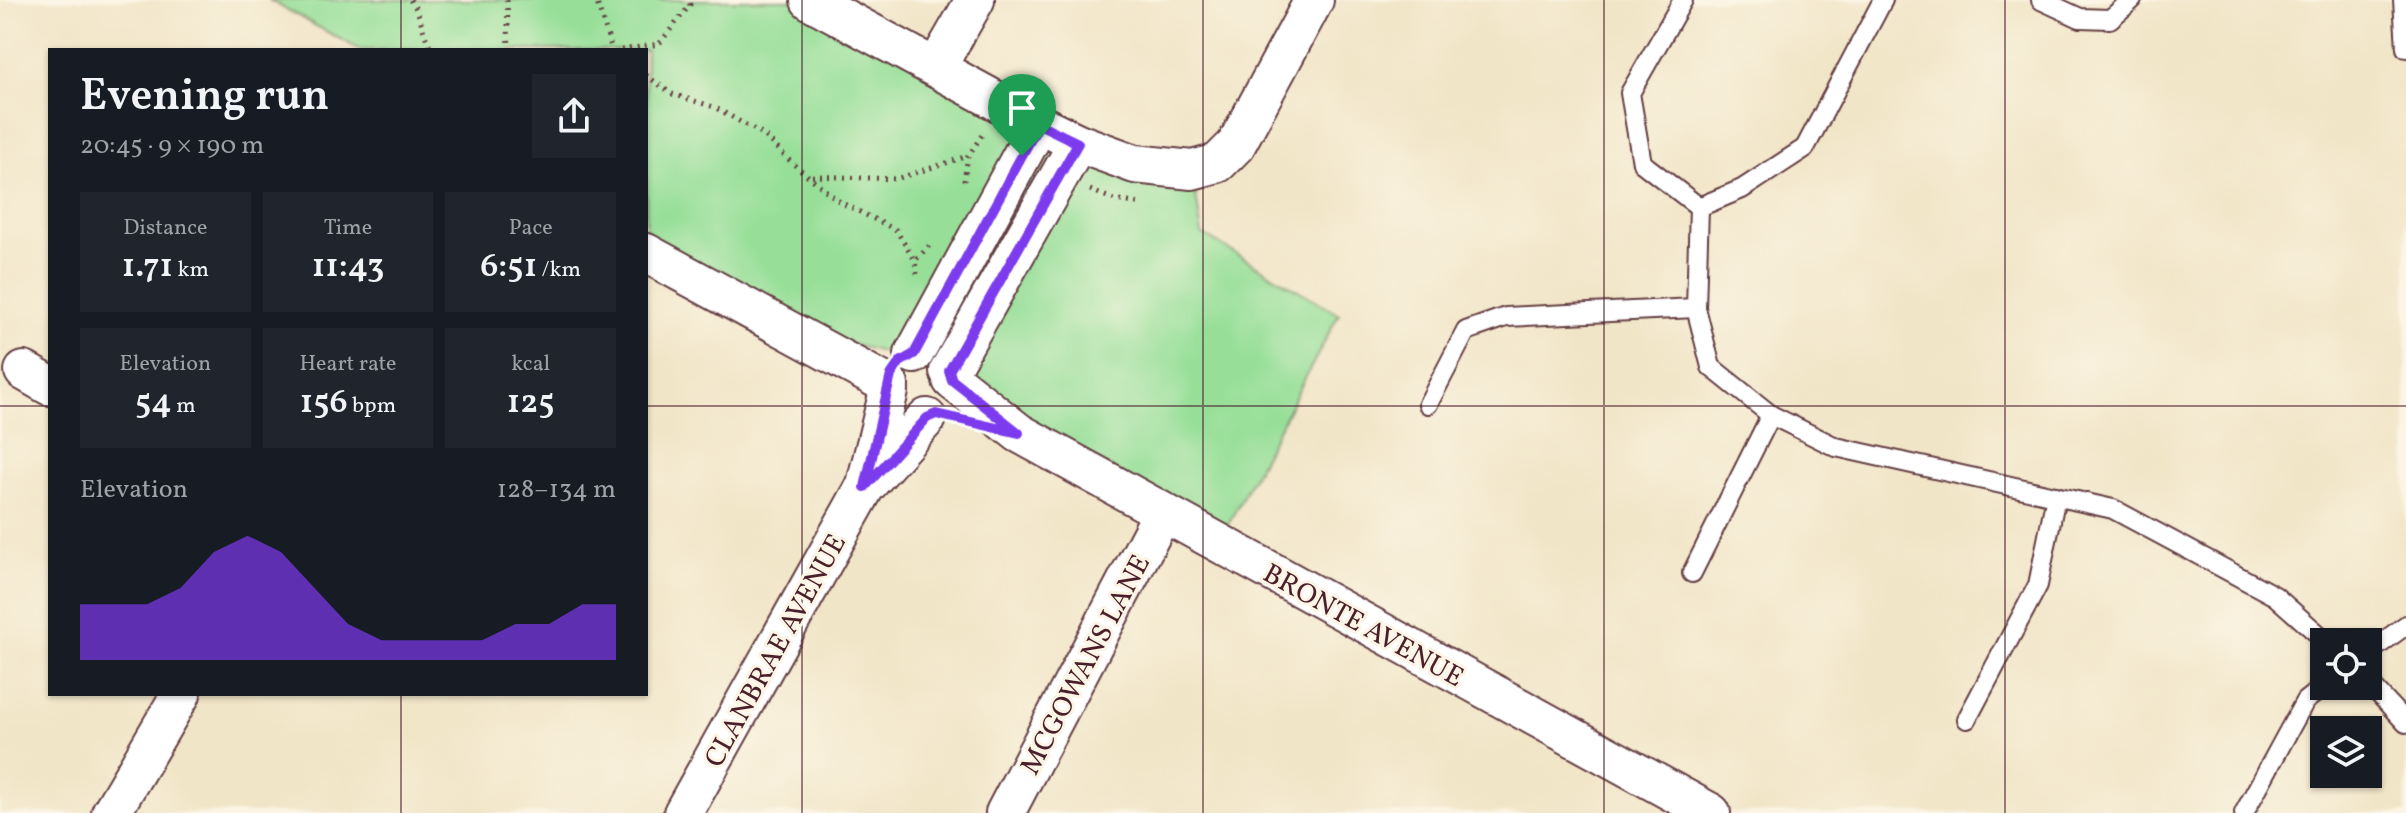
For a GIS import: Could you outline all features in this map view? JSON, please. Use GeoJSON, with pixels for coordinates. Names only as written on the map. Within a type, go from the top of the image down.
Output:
{"type":"FeatureCollection","features":[{"type":"Feature","properties":{"kind":"street"},"geometry":{"type":"LineString","coordinates":[[810,0],[1078,143],[1135,164],[1192,170],[1218,163],[1236,145],[1314,0]]}},
{"type":"Feature","properties":{"kind":"street"},"geometry":{"type":"LineString","coordinates":[[937,66],[975,0]]}},
{"type":"Feature","properties":{"kind":"street","name":"CLANBRAE AVENUE"},"geometry":{"type":"LineString","coordinates":[[683,813],[865,487],[900,372],[1039,124]]}},
{"type":"Feature","properties":{"kind":"street"},"geometry":{"type":"LineString","coordinates":[[900,372],[892,401],[907,415],[932,416],[950,399],[951,376],[1078,143]]}},
{"type":"Feature","properties":{"kind":"street"},"geometry":{"type":"LineString","coordinates":[[648,254],[785,329],[900,372],[933,357],[951,376]]}},
{"type":"Feature","properties":{"kind":"street","name":"BRONTE AVENUE"},"geometry":{"type":"LineString","coordinates":[[951,376],[1019,433],[1711,813]]}},
{"type":"Feature","properties":{"kind":"street","name":"CLANBRAE AVENUE"},"geometry":{"type":"LineString","coordinates":[[865,487],[932,416]]}},
{"type":"Feature","properties":{"kind":"street","name":"BRONTE AVENUE"},"geometry":{"type":"LineString","coordinates":[[932,416],[1019,433]]}},
{"type":"Feature","properties":{"kind":"street","name":"MCGOWANS LANE"},"geometry":{"type":"LineString","coordinates":[[1005,813],[1162,514]]}},
{"type":"Feature","properties":{"kind":"street"},"geometry":{"type":"LineString","coordinates":[[111,813],[180,696]]}},
{"type":"Feature","properties":{"kind":"lane"},"geometry":{"type":"LineString","coordinates":[[1683,0],[1630,93],[1642,163],[1699,207]]}},
{"type":"Feature","properties":{"kind":"lane"},"geometry":{"type":"LineString","coordinates":[[1699,207],[1742,189],[1805,148],[1883,0]]}},
{"type":"Feature","properties":{"kind":"lane"},"geometry":{"type":"LineString","coordinates":[[2041,0],[2080,18],[2110,19],[2132,0]]}},
{"type":"Feature","properties":{"kind":"lane"},"geometry":{"type":"LineString","coordinates":[[2403,0],[2406,48]]}},
{"type":"Feature","properties":{"kind":"lane"},"geometry":{"type":"LineString","coordinates":[[1699,207],[1696,308],[1711,367],[1771,415],[1836,447],[2113,509],[2275,596],[2311,628]]}},
{"type":"Feature","properties":{"kind":"lane"},"geometry":{"type":"LineString","coordinates":[[1428,404],[1466,331],[1506,317],[1696,308]]}},
{"type":"Feature","properties":{"kind":"lane"},"geometry":{"type":"LineString","coordinates":[[1692,573],[1771,415]]}},
{"type":"Feature","properties":{"kind":"lane"},"geometry":{"type":"LineString","coordinates":[[1967,719],[2038,585],[2056,496]]}},
{"type":"Feature","properties":{"kind":"lane"},"geometry":{"type":"LineString","coordinates":[[2382,643],[2406,625]]}},
{"type":"Feature","properties":{"kind":"lane"},"geometry":{"type":"LineString","coordinates":[[2244,813],[2310,697]]}},
{"type":"Feature","properties":{"kind":"lane"},"geometry":{"type":"LineString","coordinates":[[2382,697],[2406,723]]}},
{"type":"Feature","properties":{"kind":"path"},"geometry":{"type":"LineString","coordinates":[[410,0],[417,8],[426,42],[431,48]]}},
{"type":"Feature","properties":{"kind":"path"},"geometry":{"type":"LineString","coordinates":[[507,0],[509,48]]}},
{"type":"Feature","properties":{"kind":"path"},"geometry":{"type":"LineString","coordinates":[[592,0],[597,3],[611,48]]}},
{"type":"Feature","properties":{"kind":"path"},"geometry":{"type":"LineString","coordinates":[[634,48],[659,44],[690,5],[688,0]]}},
{"type":"Feature","properties":{"kind":"path"},"geometry":{"type":"LineString","coordinates":[[648,76],[672,94],[714,107],[764,135],[840,202],[896,230],[915,261]]}},
{"type":"Feature","properties":{"kind":"path"},"geometry":{"type":"LineString","coordinates":[[811,176],[896,179],[968,156]]}},
{"type":"Feature","properties":{"kind":"green space"},"geometry":{"type":"Polygon","coordinates":[[[269,0],[810,0],[937,66],[1192,170],[1202,234],[1339,314],[1225,530],[908,358],[785,329],[648,254],[648,48],[356,48],[269,0]]]}},
{"type":"Feature","properties":{"kind":"route"},"geometry":{"type":"LineString","coordinates":[[1039,124],[1078,143],[949,371],[952,380],[1019,433],[936,414],[927,418],[865,487],[891,375],[900,362],[914,354],[1022,156],[1039,124]]}}]}
